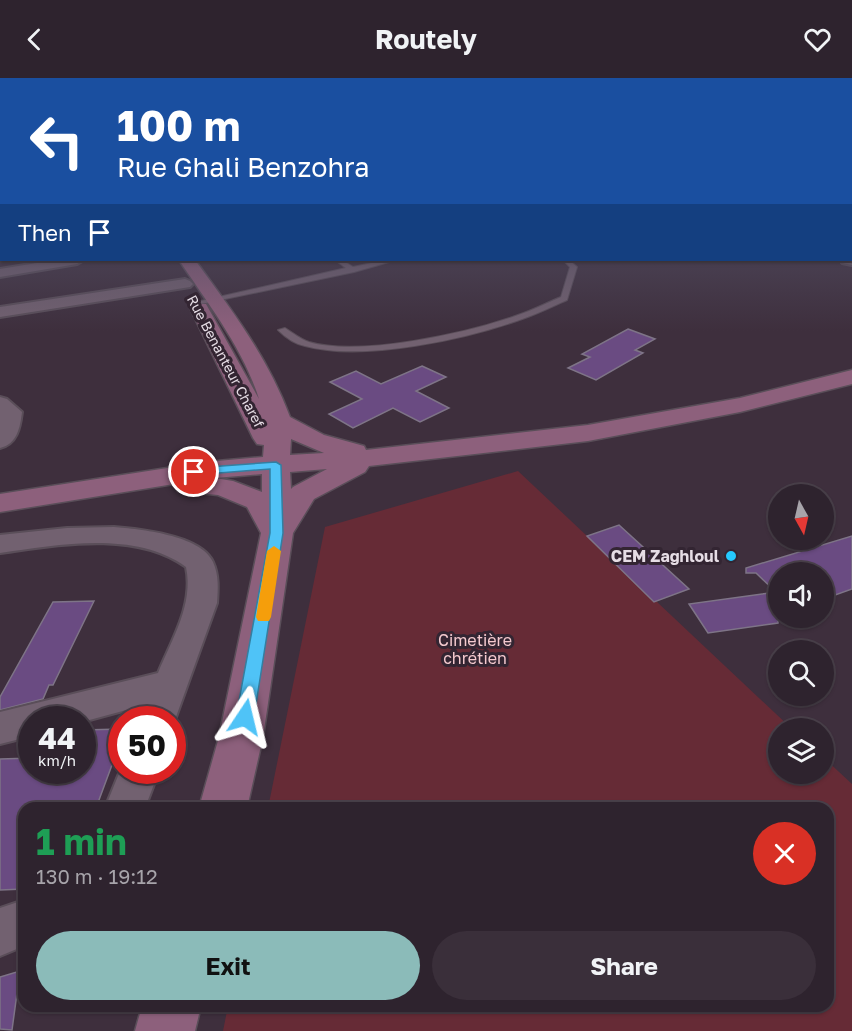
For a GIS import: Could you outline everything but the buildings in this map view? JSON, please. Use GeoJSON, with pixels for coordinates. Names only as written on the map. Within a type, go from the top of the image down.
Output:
{"type":"FeatureCollection","features":[{"type":"Feature","properties":{"kind":"main road","name":"Rue Benanteur Charef"},"geometry":{"type":"LineString","coordinates":[[172,261],[185,284],[206,301]]}},
{"type":"Feature","properties":{"kind":"main road","name":"Rue Benanteur Charef"},"geometry":{"type":"LineString","coordinates":[[187,261],[270,423],[276,465],[277,533],[241,737],[225,802]]}},
{"type":"Feature","properties":{"kind":"main road"},"geometry":{"type":"LineString","coordinates":[[0,503],[276,465],[379,457],[588,433],[740,405],[852,376]]}},
{"type":"Feature","properties":{"kind":"main road"},"geometry":{"type":"LineString","coordinates":[[0,516],[180,479],[241,444],[270,423],[331,448],[379,457]]}},
{"type":"Feature","properties":{"kind":"main road"},"geometry":{"type":"LineString","coordinates":[[180,479],[223,487],[259,501],[277,533],[303,493],[343,470],[379,457]]}},
{"type":"Feature","properties":{"kind":"main road"},"geometry":{"type":"LineString","coordinates":[[165,1031],[170,1012]]}},
{"type":"Feature","properties":{"kind":"street"},"geometry":{"type":"LineString","coordinates":[[0,273],[71,261]]}},
{"type":"Feature","properties":{"kind":"street"},"geometry":{"type":"LineString","coordinates":[[0,312],[185,284]]}},
{"type":"Feature","properties":{"kind":"street"},"geometry":{"type":"LineString","coordinates":[[0,403],[11,412],[10,425],[4,438],[0,441]]}},
{"type":"Feature","properties":{"kind":"street"},"geometry":{"type":"LineString","coordinates":[[0,544],[62,537],[130,537],[179,549],[199,562],[204,582],[202,603],[163,706]]}},
{"type":"Feature","properties":{"kind":"street"},"geometry":{"type":"LineString","coordinates":[[86,706],[172,684]]}},
{"type":"Feature","properties":{"kind":"street"},"geometry":{"type":"LineString","coordinates":[[0,728],[18,724]]}},
{"type":"Feature","properties":{"kind":"street"},"geometry":{"type":"LineString","coordinates":[[127,802],[134,784]]}},
{"type":"Feature","properties":{"kind":"street"},"geometry":{"type":"LineString","coordinates":[[0,932],[18,925]]}},
{"type":"Feature","properties":{"kind":"lane"},"geometry":{"type":"LineString","coordinates":[[340,261],[354,270]]}},
{"type":"Feature","properties":{"kind":"lane"},"geometry":{"type":"LineString","coordinates":[[206,301],[389,261]]}},
{"type":"Feature","properties":{"kind":"lane"},"geometry":{"type":"LineString","coordinates":[[282,330],[306,344],[350,349],[399,345],[455,334],[518,318],[564,297],[574,267],[567,261]]}},
{"type":"Feature","properties":{"kind":"green space","name":"Cimetière chrétien"},"geometry":{"type":"Polygon","coordinates":[[[518,471],[780,718],[768,718],[768,784],[834,784],[834,767],[852,784],[852,1031],[223,1031],[227,1012],[834,1012],[834,802],[269,802],[325,527],[518,471]]]}},
{"type":"Feature","properties":{"kind":"slow traffic"},"geometry":{"type":"LineString","coordinates":[[263,617],[274,551]]}},
{"type":"Feature","properties":{"kind":"place","name":"CEM Zaghloul"},"geometry":{"type":"Point","coordinates":[731,556]}},
{"type":"Feature","properties":{"kind":"route"},"geometry":{"type":"LineString","coordinates":[[194,472],[276,465],[277,533],[245,717]]}}]}
